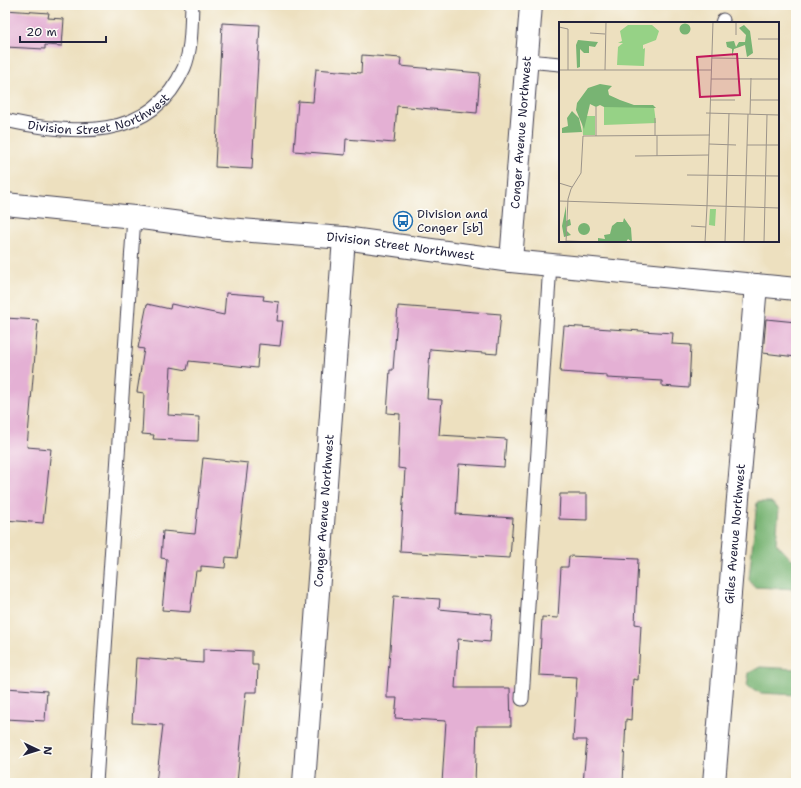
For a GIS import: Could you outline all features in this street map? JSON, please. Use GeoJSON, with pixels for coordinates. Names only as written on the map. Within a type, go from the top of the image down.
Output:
{"type":"FeatureCollection","features":[{"type":"Feature","properties":{"kind":"street","name":"Conger Avenue Northwest"},"geometry":{"type":"LineString","coordinates":[[512,261],[531,5]]}},
{"type":"Feature","properties":{"kind":"street","name":"Division Street Northwest"},"geometry":{"type":"LineString","coordinates":[[5,204],[134,217],[226,229],[344,238],[512,261],[796,289]]}},
{"type":"Feature","properties":{"kind":"street","name":"Conger Avenue Northwest"},"geometry":{"type":"LineString","coordinates":[[304,783],[344,238]]}},
{"type":"Feature","properties":{"kind":"street","name":"Giles Avenue Northwest"},"geometry":{"type":"LineString","coordinates":[[714,783],[756,285]]}},
{"type":"Feature","properties":{"kind":"lane","name":"Division Street Northwest"},"geometry":{"type":"LineString","coordinates":[[5,120],[58,130],[94,130],[115,128],[156,107],[173,88],[184,68],[191,36],[192,5]]}},
{"type":"Feature","properties":{"kind":"lane"},"geometry":{"type":"LineString","coordinates":[[527,61],[559,64]]}},
{"type":"Feature","properties":{"kind":"lane"},"geometry":{"type":"LineString","coordinates":[[96,783],[134,217]]}},
{"type":"Feature","properties":{"kind":"lane"},"geometry":{"type":"LineString","coordinates":[[522,699],[550,264]]}},
{"type":"Feature","properties":{"kind":"green space"},"geometry":{"type":"Polygon","coordinates":[[[757,502],[771,502],[779,509],[776,543],[789,557],[796,561],[796,589],[754,587],[749,579],[757,502]]]}},
{"type":"Feature","properties":{"kind":"green space"},"geometry":{"type":"Polygon","coordinates":[[[760,667],[796,669],[796,695],[761,693],[747,686],[749,673],[760,667]]]}},
{"type":"Feature","properties":{"kind":"building"},"geometry":{"type":"Polygon","coordinates":[[[5,10],[49,13],[48,18],[64,19],[62,46],[45,45],[45,49],[5,47],[5,10]]]}},
{"type":"Feature","properties":{"kind":"building"},"geometry":{"type":"Polygon","coordinates":[[[222,23],[260,25],[252,169],[215,167],[222,23]]]}},
{"type":"Feature","properties":{"kind":"building"},"geometry":{"type":"Polygon","coordinates":[[[362,55],[401,58],[400,66],[480,73],[477,113],[397,106],[394,143],[346,139],[345,155],[294,151],[298,101],[313,102],[316,69],[361,73],[362,55]]]}},
{"type":"Feature","properties":{"kind":"building"},"geometry":{"type":"Polygon","coordinates":[[[226,293],[264,296],[263,300],[279,302],[277,321],[283,321],[280,346],[259,344],[257,368],[189,361],[187,370],[171,367],[168,415],[199,417],[198,441],[153,439],[154,435],[142,434],[144,393],[137,392],[144,349],[138,348],[147,304],[170,309],[171,304],[224,315],[226,293]]]}},
{"type":"Feature","properties":{"kind":"building"},"geometry":{"type":"Polygon","coordinates":[[[398,306],[501,314],[497,354],[430,349],[427,399],[442,400],[439,435],[506,439],[504,467],[459,464],[456,514],[513,518],[510,558],[400,552],[405,469],[398,468],[400,414],[387,413],[390,370],[393,370],[398,306]]]}},
{"type":"Feature","properties":{"kind":"building"},"geometry":{"type":"Polygon","coordinates":[[[5,318],[38,320],[27,447],[51,449],[43,523],[5,520],[5,318]]]}},
{"type":"Feature","properties":{"kind":"building"},"geometry":{"type":"Polygon","coordinates":[[[766,319],[796,322],[796,357],[763,353],[766,319]]]}},
{"type":"Feature","properties":{"kind":"building"},"geometry":{"type":"Polygon","coordinates":[[[564,326],[673,333],[672,344],[691,345],[689,388],[662,386],[662,381],[607,378],[607,375],[560,372],[564,326]]]}},
{"type":"Feature","properties":{"kind":"building"},"geometry":{"type":"Polygon","coordinates":[[[203,458],[248,463],[237,558],[226,557],[225,568],[201,566],[201,571],[196,571],[190,612],[162,610],[167,559],[161,558],[163,531],[195,534],[203,458]]]}},
{"type":"Feature","properties":{"kind":"building"},"geometry":{"type":"Polygon","coordinates":[[[560,494],[587,494],[587,520],[559,519],[560,494]]]}},
{"type":"Feature","properties":{"kind":"building"},"geometry":{"type":"Polygon","coordinates":[[[569,556],[638,559],[635,624],[641,625],[638,680],[633,679],[631,720],[626,719],[623,783],[583,783],[587,740],[573,740],[577,677],[539,675],[542,617],[558,618],[561,567],[568,567],[569,556]]]}},
{"type":"Feature","properties":{"kind":"building"},"geometry":{"type":"Polygon","coordinates":[[[394,596],[440,599],[439,609],[492,614],[490,642],[458,639],[455,688],[510,688],[511,726],[477,726],[475,783],[442,783],[446,721],[395,718],[397,698],[387,698],[394,596]]]}},
{"type":"Feature","properties":{"kind":"building"},"geometry":{"type":"Polygon","coordinates":[[[203,649],[252,651],[252,665],[258,665],[257,692],[246,692],[237,783],[156,783],[163,725],[132,723],[136,658],[203,663],[203,649]]]}},
{"type":"Feature","properties":{"kind":"building"},"geometry":{"type":"Polygon","coordinates":[[[6,688],[47,691],[45,721],[5,719],[6,688]]]}},
{"type":"Feature","properties":{"kind":"place","name":"Division and Conger [sb]"},"geometry":{"type":"Point","coordinates":[403,221]}}]}
